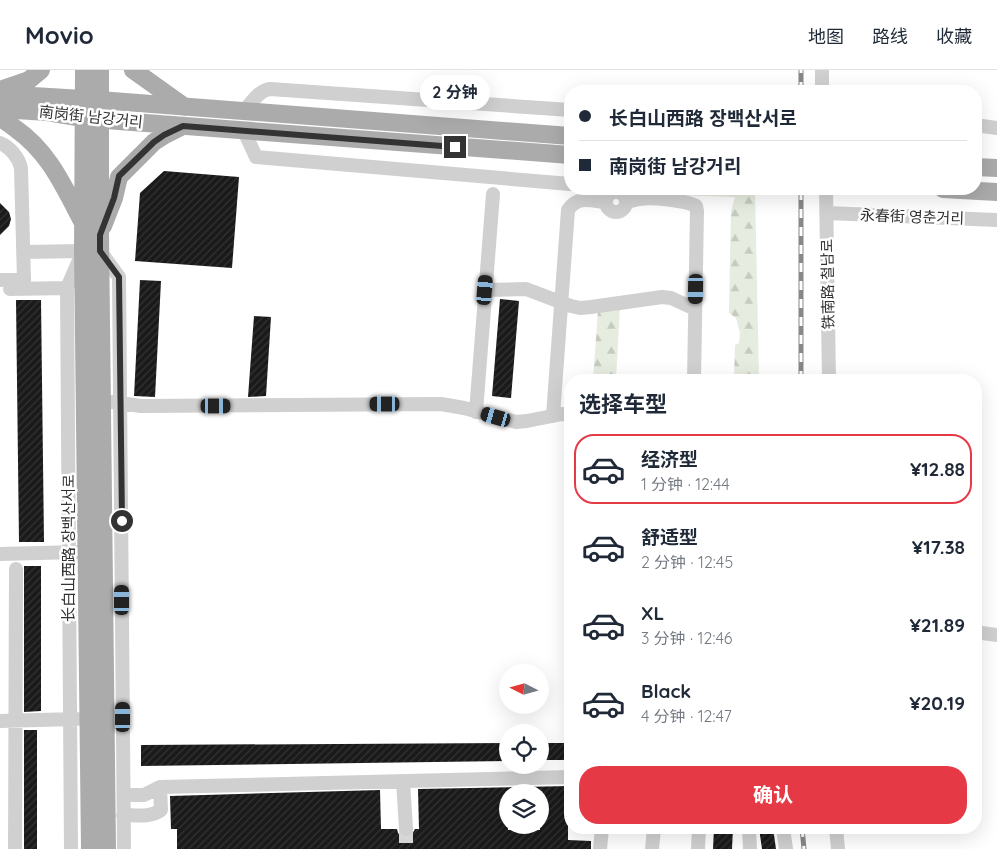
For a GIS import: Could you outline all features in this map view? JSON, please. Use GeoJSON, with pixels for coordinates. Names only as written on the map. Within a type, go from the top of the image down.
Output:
{"type":"FeatureCollection","features":[{"type":"Feature","properties":{"kind":"main road"},"geometry":{"type":"LineString","coordinates":[[0,90],[29,80],[41,70]]}},
{"type":"Feature","properties":{"kind":"main road"},"geometry":{"type":"LineString","coordinates":[[84,70],[91,100],[91,119]]}},
{"type":"Feature","properties":{"kind":"main road"},"geometry":{"type":"LineString","coordinates":[[91,100],[100,70]]}},
{"type":"Feature","properties":{"kind":"main road"},"geometry":{"type":"LineString","coordinates":[[133,70],[186,108]]}},
{"type":"Feature","properties":{"kind":"main road","name":"南岗街 남강거리"},"geometry":{"type":"LineString","coordinates":[[0,94],[564,136]]}},
{"type":"Feature","properties":{"kind":"main road","name":"南岗街 남강거리"},"geometry":{"type":"LineString","coordinates":[[0,109],[47,112],[91,119],[564,155]]}},
{"type":"Feature","properties":{"kind":"main road"},"geometry":{"type":"LineString","coordinates":[[0,118],[32,142],[46,157],[60,179],[83,224]]}},
{"type":"Feature","properties":{"kind":"main road","name":"长白山西路 장백산서로"},"geometry":{"type":"LineString","coordinates":[[90,849],[88,719],[78,552],[94,246],[83,224],[91,119]]}},
{"type":"Feature","properties":{"kind":"main road","name":"长白山西路 장백산서로"},"geometry":{"type":"LineString","coordinates":[[91,119],[94,246],[102,400],[107,849]]}},
{"type":"Feature","properties":{"kind":"main road"},"geometry":{"type":"LineString","coordinates":[[94,246],[114,198],[119,176],[154,142],[183,126]]}},
{"type":"Feature","properties":{"kind":"main road"},"geometry":{"type":"LineString","coordinates":[[982,167],[997,168]]}},
{"type":"Feature","properties":{"kind":"main road"},"geometry":{"type":"LineString","coordinates":[[982,191],[997,192]]}},
{"type":"Feature","properties":{"kind":"street"},"geometry":{"type":"LineString","coordinates":[[822,70],[822,85]]}},
{"type":"Feature","properties":{"kind":"street"},"geometry":{"type":"LineString","coordinates":[[244,111],[265,89],[564,110]]}},
{"type":"Feature","properties":{"kind":"street"},"geometry":{"type":"LineString","coordinates":[[982,126],[997,128]]}},
{"type":"Feature","properties":{"kind":"street"},"geometry":{"type":"LineString","coordinates":[[244,131],[256,157],[564,183]]}},
{"type":"Feature","properties":{"kind":"street"},"geometry":{"type":"LineString","coordinates":[[0,143],[4,144],[17,158],[21,168],[24,280],[0,280]]}},
{"type":"Feature","properties":{"kind":"street"},"geometry":{"type":"LineString","coordinates":[[476,412],[493,194]]}},
{"type":"Feature","properties":{"kind":"street"},"geometry":{"type":"LineString","coordinates":[[553,416],[568,210],[577,201],[606,202],[609,195]]}},
{"type":"Feature","properties":{"kind":"street"},"geometry":{"type":"LineString","coordinates":[[624,195],[627,202],[656,198],[690,203],[696,206],[694,374]]}},
{"type":"Feature","properties":{"kind":"street","name":"铁南路 철남로"},"geometry":{"type":"LineString","coordinates":[[826,195],[829,374]]}},
{"type":"Feature","properties":{"kind":"street","name":"永春街 영춘거리"},"geometry":{"type":"LineString","coordinates":[[827,213],[997,220]]}},
{"type":"Feature","properties":{"kind":"street"},"geometry":{"type":"LineString","coordinates":[[23,252],[94,246],[119,277],[124,849]]}},
{"type":"Feature","properties":{"kind":"street","name":"长白山西路 장백산서로"},"geometry":{"type":"LineString","coordinates":[[71,849],[70,719],[78,552],[66,288],[94,246]]}},
{"type":"Feature","properties":{"kind":"street"},"geometry":{"type":"LineString","coordinates":[[0,289],[66,288]]}},
{"type":"Feature","properties":{"kind":"street"},"geometry":{"type":"LineString","coordinates":[[485,290],[526,289],[580,308],[662,297],[671,298],[695,308]]}},
{"type":"Feature","properties":{"kind":"street"},"geometry":{"type":"LineString","coordinates":[[102,400],[141,406],[441,404],[516,422],[564,414]]}},
{"type":"Feature","properties":{"kind":"street"},"geometry":{"type":"LineString","coordinates":[[0,554],[78,552]]}},
{"type":"Feature","properties":{"kind":"street"},"geometry":{"type":"LineString","coordinates":[[16,569],[16,849]]}},
{"type":"Feature","properties":{"kind":"street"},"geometry":{"type":"LineString","coordinates":[[982,633],[997,634]]}},
{"type":"Feature","properties":{"kind":"street"},"geometry":{"type":"LineString","coordinates":[[0,722],[88,719]]}},
{"type":"Feature","properties":{"kind":"street"},"geometry":{"type":"LineString","coordinates":[[124,795],[144,795],[160,787],[564,777]]}},
{"type":"Feature","properties":{"kind":"street"},"geometry":{"type":"LineString","coordinates":[[403,781],[406,830]]}},
{"type":"Feature","properties":{"kind":"street"},"geometry":{"type":"LineString","coordinates":[[123,815],[156,814],[161,810],[160,787]]}},
{"type":"Feature","properties":{"kind":"street"},"geometry":{"type":"LineString","coordinates":[[600,849],[601,834]]}},
{"type":"Feature","properties":{"kind":"street"},"geometry":{"type":"LineString","coordinates":[[652,849],[653,834]]}},
{"type":"Feature","properties":{"kind":"street"},"geometry":{"type":"LineString","coordinates":[[698,849],[699,834]]}},
{"type":"Feature","properties":{"kind":"street"},"geometry":{"type":"LineString","coordinates":[[749,834],[750,849]]}},
{"type":"Feature","properties":{"kind":"street"},"geometry":{"type":"LineString","coordinates":[[784,834],[786,849]]}},
{"type":"Feature","properties":{"kind":"street"},"geometry":{"type":"LineString","coordinates":[[837,834],[838,849]]}},
{"type":"Feature","properties":{"kind":"green space"},"geometry":{"type":"Polygon","coordinates":[[[674,195],[755,195],[759,374],[734,374],[735,345],[739,343],[740,333],[736,318],[729,313],[731,211],[735,197],[674,195]]]}},
{"type":"Feature","properties":{"kind":"green space"},"geometry":{"type":"Polygon","coordinates":[[[620,307],[616,374],[593,374],[598,310],[620,307]]]}},
{"type":"Feature","properties":{"kind":"building"},"geometry":{"type":"Polygon","coordinates":[[[164,171],[239,177],[232,268],[135,261],[140,193],[164,171]]]}},
{"type":"Feature","properties":{"kind":"building"},"geometry":{"type":"Polygon","coordinates":[[[0,203],[9,212],[11,219],[9,226],[0,235],[0,203]]]}},
{"type":"Feature","properties":{"kind":"building"},"geometry":{"type":"Polygon","coordinates":[[[140,280],[161,281],[155,397],[134,396],[140,280]]]}},
{"type":"Feature","properties":{"kind":"building"},"geometry":{"type":"Polygon","coordinates":[[[500,299],[519,301],[511,398],[492,396],[500,299]]]}},
{"type":"Feature","properties":{"kind":"building"},"geometry":{"type":"Polygon","coordinates":[[[16,300],[41,300],[44,542],[19,542],[16,300]]]}},
{"type":"Feature","properties":{"kind":"building"},"geometry":{"type":"Polygon","coordinates":[[[254,316],[271,317],[266,396],[248,397],[254,316]]]}},
{"type":"Feature","properties":{"kind":"building"},"geometry":{"type":"Polygon","coordinates":[[[24,566],[41,566],[41,711],[24,712],[24,566]]]}},
{"type":"Feature","properties":{"kind":"building"},"geometry":{"type":"Polygon","coordinates":[[[24,730],[37,730],[37,849],[24,849],[24,730]]]}},
{"type":"Feature","properties":{"kind":"building"},"geometry":{"type":"Polygon","coordinates":[[[499,743],[499,761],[141,766],[141,745],[499,743]]]}},
{"type":"Feature","properties":{"kind":"building"},"geometry":{"type":"Polygon","coordinates":[[[549,743],[564,743],[564,760],[549,760],[549,743]]]}},
{"type":"Feature","properties":{"kind":"building"},"geometry":{"type":"Polygon","coordinates":[[[549,786],[564,786],[564,834],[568,834],[568,840],[591,841],[591,849],[177,849],[177,829],[171,829],[170,796],[380,790],[381,829],[397,829],[402,837],[407,838],[411,836],[415,829],[419,829],[418,789],[499,787],[499,834],[549,834],[549,786]]]}},
{"type":"Feature","properties":{"kind":"building"},"geometry":{"type":"Polygon","coordinates":[[[714,834],[733,834],[732,849],[713,849],[714,834]]]}},
{"type":"Feature","properties":{"kind":"building"},"geometry":{"type":"Polygon","coordinates":[[[760,834],[774,834],[776,849],[762,849],[760,834]]]}},
{"type":"Feature","properties":{"kind":"tunnel"},"geometry":{"type":"LineString","coordinates":[[406,829],[406,849]]}},
{"type":"Feature","properties":{"kind":"railway"},"geometry":{"type":"LineString","coordinates":[[801,70],[801,85]]}},
{"type":"Feature","properties":{"kind":"railway"},"geometry":{"type":"LineString","coordinates":[[801,195],[801,374]]}},
{"type":"Feature","properties":{"kind":"railway"},"geometry":{"type":"LineString","coordinates":[[803,834],[804,849]]}},
{"type":"Feature","properties":{"kind":"route"},"geometry":{"type":"LineString","coordinates":[[122,521],[119,277],[100,251],[100,235],[114,198],[119,176],[154,142],[183,126],[455,147]]}}]}
